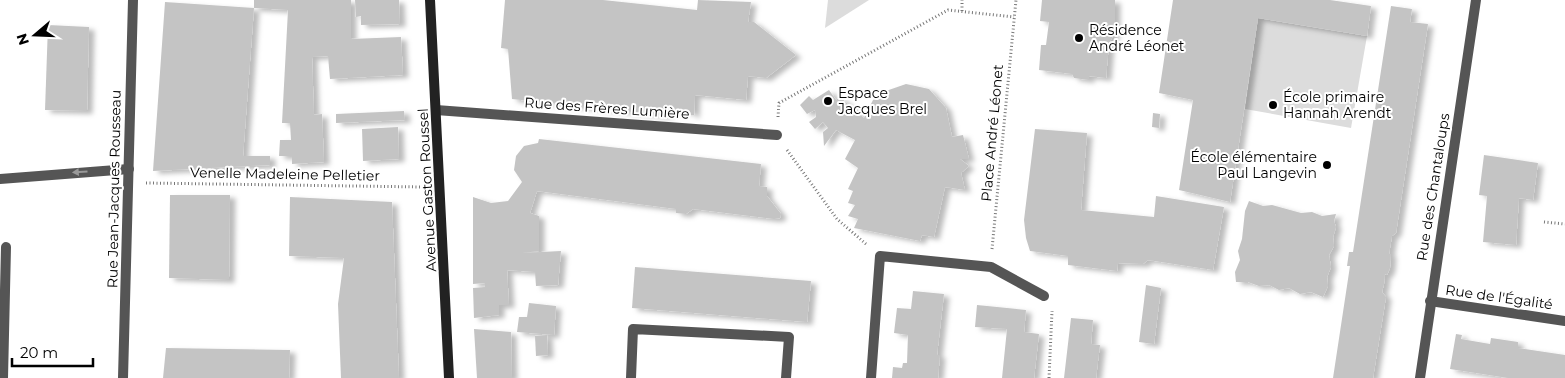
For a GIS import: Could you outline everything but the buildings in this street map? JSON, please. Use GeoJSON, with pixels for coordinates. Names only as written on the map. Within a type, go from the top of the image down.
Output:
{"type":"FeatureCollection","features":[{"type":"Feature","properties":{"kind":"main road","name":"Avenue Gaston Roussel"},"geometry":{"type":"LineString","coordinates":[[430,0],[449,378]]}},
{"type":"Feature","properties":{"kind":"street","name":"Rue Jean-Jacques Rousseau"},"geometry":{"type":"LineString","coordinates":[[123,378],[133,0]]}},
{"type":"Feature","properties":{"kind":"street","name":"Rue des Chantaloups"},"geometry":{"type":"LineString","coordinates":[[1420,378],[1476,0]]}},
{"type":"Feature","properties":{"kind":"street","name":"Rue des Frères Lumière"},"geometry":{"type":"LineString","coordinates":[[436,110],[777,135]]}},
{"type":"Feature","properties":{"kind":"street"},"geometry":{"type":"LineString","coordinates":[[0,179],[129,169]]}},
{"type":"Feature","properties":{"kind":"street"},"geometry":{"type":"LineString","coordinates":[[3,378],[6,247]]}},
{"type":"Feature","properties":{"kind":"street"},"geometry":{"type":"LineString","coordinates":[[871,378],[880,256],[991,267],[1044,296]]}},
{"type":"Feature","properties":{"kind":"street","name":"Rue de l'Égalité"},"geometry":{"type":"LineString","coordinates":[[1430,301],[1565,321]]}},
{"type":"Feature","properties":{"kind":"street"},"geometry":{"type":"LineString","coordinates":[[631,378],[633,329],[789,338],[786,378]]}},
{"type":"Feature","properties":{"kind":"path"},"geometry":{"type":"LineString","coordinates":[[962,0],[962,11]]}},
{"type":"Feature","properties":{"kind":"path","name":"Place André Léonet"},"geometry":{"type":"LineString","coordinates":[[991,267],[1016,0]]}},
{"type":"Feature","properties":{"kind":"path"},"geometry":{"type":"LineString","coordinates":[[880,256],[837,219],[777,135],[780,103],[948,10],[1014,17]]}},
{"type":"Feature","properties":{"kind":"path","name":"Venelle Madeleine Pelletier"},"geometry":{"type":"LineString","coordinates":[[128,183],[440,188]]}},
{"type":"Feature","properties":{"kind":"path"},"geometry":{"type":"LineString","coordinates":[[1544,222],[1565,224]]}},
{"type":"Feature","properties":{"kind":"path"},"geometry":{"type":"LineString","coordinates":[[1044,296],[1053,312],[1049,378]]}},
{"type":"Feature","properties":{"kind":"shaded area"},"geometry":{"type":"Polygon","coordinates":[[[828,0],[869,0],[825,28],[828,0]]]}},
{"type":"Feature","properties":{"kind":"shaded area"},"geometry":{"type":"Polygon","coordinates":[[[1258,18],[1367,36],[1351,128],[1245,109],[1258,18]]]}},
{"type":"Feature","properties":{"kind":"place","name":"Résidence André Léonet"},"geometry":{"type":"Point","coordinates":[1079,38]}},
{"type":"Feature","properties":{"kind":"place","name":"Espace Jacques Brel"},"geometry":{"type":"Point","coordinates":[828,101]}},
{"type":"Feature","properties":{"kind":"place","name":"École primaire Hannah Arendt"},"geometry":{"type":"Point","coordinates":[1273,105]}},
{"type":"Feature","properties":{"kind":"place","name":"École élémentaire Paul Langevin"},"geometry":{"type":"Point","coordinates":[1327,165]}}]}
